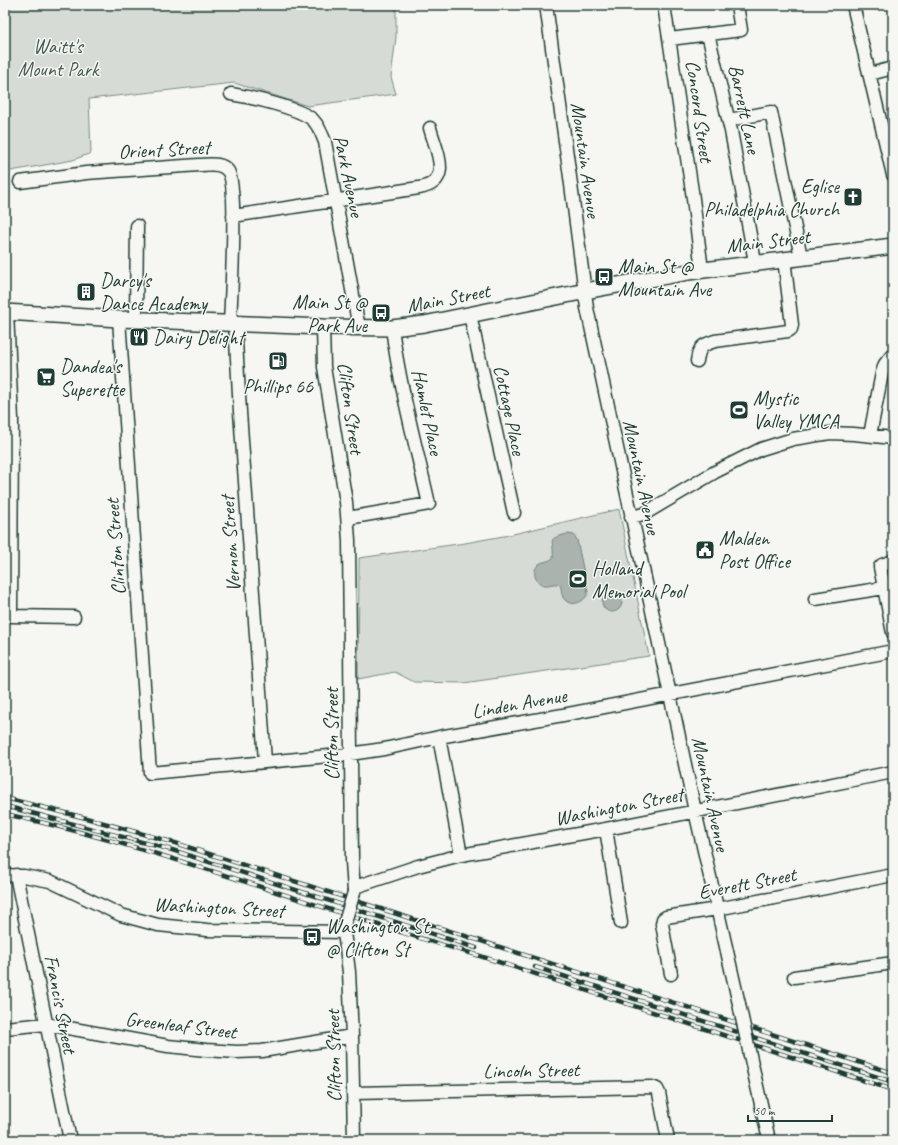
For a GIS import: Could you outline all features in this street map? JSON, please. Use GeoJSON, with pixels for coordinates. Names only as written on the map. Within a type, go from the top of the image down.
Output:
{"type":"FeatureCollection","features":[{"type":"Feature","properties":{"kind":"main road","name":"Main Street"},"geometry":{"type":"LineString","coordinates":[[6,312],[136,320],[392,328],[419,325],[584,291],[702,270],[755,262],[893,246]]}},
{"type":"Feature","properties":{"kind":"street","name":"Mountain Avenue"},"geometry":{"type":"LineString","coordinates":[[546,5],[587,308],[695,811],[769,1140]]}},
{"type":"Feature","properties":{"kind":"street","name":"Concord Street"},"geometry":{"type":"LineString","coordinates":[[664,5],[692,191],[702,270]]}},
{"type":"Feature","properties":{"kind":"street"},"geometry":{"type":"LineString","coordinates":[[670,39],[741,30],[737,5]]}},
{"type":"Feature","properties":{"kind":"street"},"geometry":{"type":"LineString","coordinates":[[853,5],[893,175]]}},
{"type":"Feature","properties":{"kind":"street","name":"Barrett Lane"},"geometry":{"type":"LineString","coordinates":[[708,34],[729,120],[755,262]]}},
{"type":"Feature","properties":{"kind":"street"},"geometry":{"type":"LineString","coordinates":[[870,74],[893,68]]}},
{"type":"Feature","properties":{"kind":"street","name":"Park Avenue"},"geometry":{"type":"LineString","coordinates":[[231,94],[244,96],[298,111],[314,121],[320,128],[336,201],[359,328]]}},
{"type":"Feature","properties":{"kind":"street"},"geometry":{"type":"LineString","coordinates":[[729,120],[771,112],[801,257]]}},
{"type":"Feature","properties":{"kind":"street"},"geometry":{"type":"LineString","coordinates":[[234,216],[430,186],[440,176],[441,168],[430,128]]}},
{"type":"Feature","properties":{"kind":"street","name":"Orient Street"},"geometry":{"type":"LineString","coordinates":[[20,182],[86,172],[199,165],[218,165],[226,169],[231,177],[234,216],[232,323]]}},
{"type":"Feature","properties":{"kind":"street"},"geometry":{"type":"LineString","coordinates":[[136,320],[137,226]]}},
{"type":"Feature","properties":{"kind":"street"},"geometry":{"type":"LineString","coordinates":[[697,361],[700,349],[708,343],[788,331],[791,329],[792,325],[784,259]]}},
{"type":"Feature","properties":{"kind":"street"},"geometry":{"type":"LineString","coordinates":[[6,312],[12,411],[11,616],[74,617]]}},
{"type":"Feature","properties":{"kind":"street","name":"Cottage Place"},"geometry":{"type":"LineString","coordinates":[[470,315],[514,513]]}},
{"type":"Feature","properties":{"kind":"street","name":"Clinton Street"},"geometry":{"type":"LineString","coordinates":[[119,319],[150,774]]}},
{"type":"Feature","properties":{"kind":"street","name":"Vernon Street"},"geometry":{"type":"LineString","coordinates":[[232,323],[240,412],[265,761]]}},
{"type":"Feature","properties":{"kind":"street","name":"Clifton Street"},"geometry":{"type":"LineString","coordinates":[[323,327],[324,367],[348,518],[349,540],[350,754],[352,861],[355,889],[344,927],[349,972],[354,1140]]}},
{"type":"Feature","properties":{"kind":"street","name":"Hamlet Place"},"geometry":{"type":"LineString","coordinates":[[348,518],[429,504],[406,405],[394,347],[392,328]]}},
{"type":"Feature","properties":{"kind":"street"},"geometry":{"type":"LineString","coordinates":[[870,435],[882,373],[885,364],[893,354]]}},
{"type":"Feature","properties":{"kind":"street"},"geometry":{"type":"LineString","coordinates":[[631,517],[644,514],[715,472],[762,449],[793,439],[819,434],[841,433],[893,438]]}},
{"type":"Feature","properties":{"kind":"street"},"geometry":{"type":"LineString","coordinates":[[893,561],[881,566],[893,633]]}},
{"type":"Feature","properties":{"kind":"street"},"geometry":{"type":"LineString","coordinates":[[815,599],[884,588]]}},
{"type":"Feature","properties":{"kind":"street","name":"Linden Avenue"},"geometry":{"type":"LineString","coordinates":[[150,774],[265,761],[350,754],[389,748],[439,737],[563,715],[893,651]]}},
{"type":"Feature","properties":{"kind":"street"},"geometry":{"type":"LineString","coordinates":[[439,737],[461,855]]}},
{"type":"Feature","properties":{"kind":"street","name":"Washington Street"},"geometry":{"type":"LineString","coordinates":[[355,889],[418,866],[461,855],[893,772]]}},
{"type":"Feature","properties":{"kind":"street"},"geometry":{"type":"LineString","coordinates":[[606,828],[621,923]]}},
{"type":"Feature","properties":{"kind":"street","name":"Everett Street"},"geometry":{"type":"LineString","coordinates":[[671,974],[662,924],[663,919],[893,874]]}},
{"type":"Feature","properties":{"kind":"street","name":"Washington Street"},"geometry":{"type":"LineString","coordinates":[[10,875],[50,881],[121,915],[158,925],[206,930],[344,927]]}},
{"type":"Feature","properties":{"kind":"street","name":"Francis Street"},"geometry":{"type":"LineString","coordinates":[[10,875],[46,1024],[70,1140]]}},
{"type":"Feature","properties":{"kind":"street"},"geometry":{"type":"LineString","coordinates":[[794,977],[893,963]]}},
{"type":"Feature","properties":{"kind":"street","name":"Greenleaf Street"},"geometry":{"type":"LineString","coordinates":[[5,1028],[46,1024],[168,1046],[221,1052],[262,1051],[352,1036]]}},
{"type":"Feature","properties":{"kind":"street","name":"Lincoln Street"},"geometry":{"type":"LineString","coordinates":[[353,1093],[652,1087],[657,1089],[659,1093],[668,1140]]}},
{"type":"Feature","properties":{"kind":"green space","name":"Waitt's Mount Park"},"geometry":{"type":"Polygon","coordinates":[[[5,5],[396,5],[396,37],[391,77],[396,94],[308,106],[234,83],[89,99],[91,153],[73,160],[5,172],[5,5]]]}},
{"type":"Feature","properties":{"kind":"green space"},"geometry":{"type":"Polygon","coordinates":[[[619,509],[649,656],[464,683],[414,682],[395,672],[358,679],[359,558],[465,543],[509,535],[619,509]]]}},
{"type":"Feature","properties":{"kind":"shaded area"},"geometry":{"type":"Polygon","coordinates":[[[568,534],[574,535],[577,540],[588,592],[582,601],[575,603],[568,602],[564,599],[560,585],[541,584],[535,576],[535,570],[539,564],[553,558],[553,539],[568,534]]]}},
{"type":"Feature","properties":{"kind":"shaded area"},"geometry":{"type":"Polygon","coordinates":[[[608,592],[616,592],[622,598],[622,606],[616,612],[608,612],[602,606],[602,598],[608,592]]]}},
{"type":"Feature","properties":{"kind":"railway"},"geometry":{"type":"LineString","coordinates":[[5,798],[86,818],[175,843],[893,1073]]}},
{"type":"Feature","properties":{"kind":"railway"},"geometry":{"type":"LineString","coordinates":[[5,806],[172,850],[476,948]]}},
{"type":"Feature","properties":{"kind":"railway"},"geometry":{"type":"LineString","coordinates":[[5,814],[65,828],[183,862],[359,919],[477,955],[893,1090]]}},
{"type":"Feature","properties":{"kind":"railway"},"geometry":{"type":"LineString","coordinates":[[535,967],[893,1082]]}},
{"type":"Feature","properties":{"kind":"place","name":"Eglise Philadelphia Church"},"geometry":{"type":"Point","coordinates":[853,197]}},
{"type":"Feature","properties":{"kind":"place","name":"Main St @ Mountain Ave"},"geometry":{"type":"Point","coordinates":[604,277]}},
{"type":"Feature","properties":{"kind":"place","name":"Darcy's Dance Academy"},"geometry":{"type":"Point","coordinates":[86,292]}},
{"type":"Feature","properties":{"kind":"place","name":"Main St @ Park Ave"},"geometry":{"type":"Point","coordinates":[381,313]}},
{"type":"Feature","properties":{"kind":"place","name":"Dairy Delight"},"geometry":{"type":"Point","coordinates":[139,337]}},
{"type":"Feature","properties":{"kind":"place","name":"Phillips 66"},"geometry":{"type":"Point","coordinates":[278,361]}},
{"type":"Feature","properties":{"kind":"place","name":"Dandea's Superette"},"geometry":{"type":"Point","coordinates":[46,377]}},
{"type":"Feature","properties":{"kind":"place","name":"Mystic Valley YMCA"},"geometry":{"type":"Point","coordinates":[739,410]}},
{"type":"Feature","properties":{"kind":"place","name":"Malden Post Office"},"geometry":{"type":"Point","coordinates":[705,550]}},
{"type":"Feature","properties":{"kind":"place","name":"Holland Memorial Pool"},"geometry":{"type":"Point","coordinates":[578,579]}},
{"type":"Feature","properties":{"kind":"place","name":"Washington St @ Clifton St"},"geometry":{"type":"Point","coordinates":[312,937]}}]}
